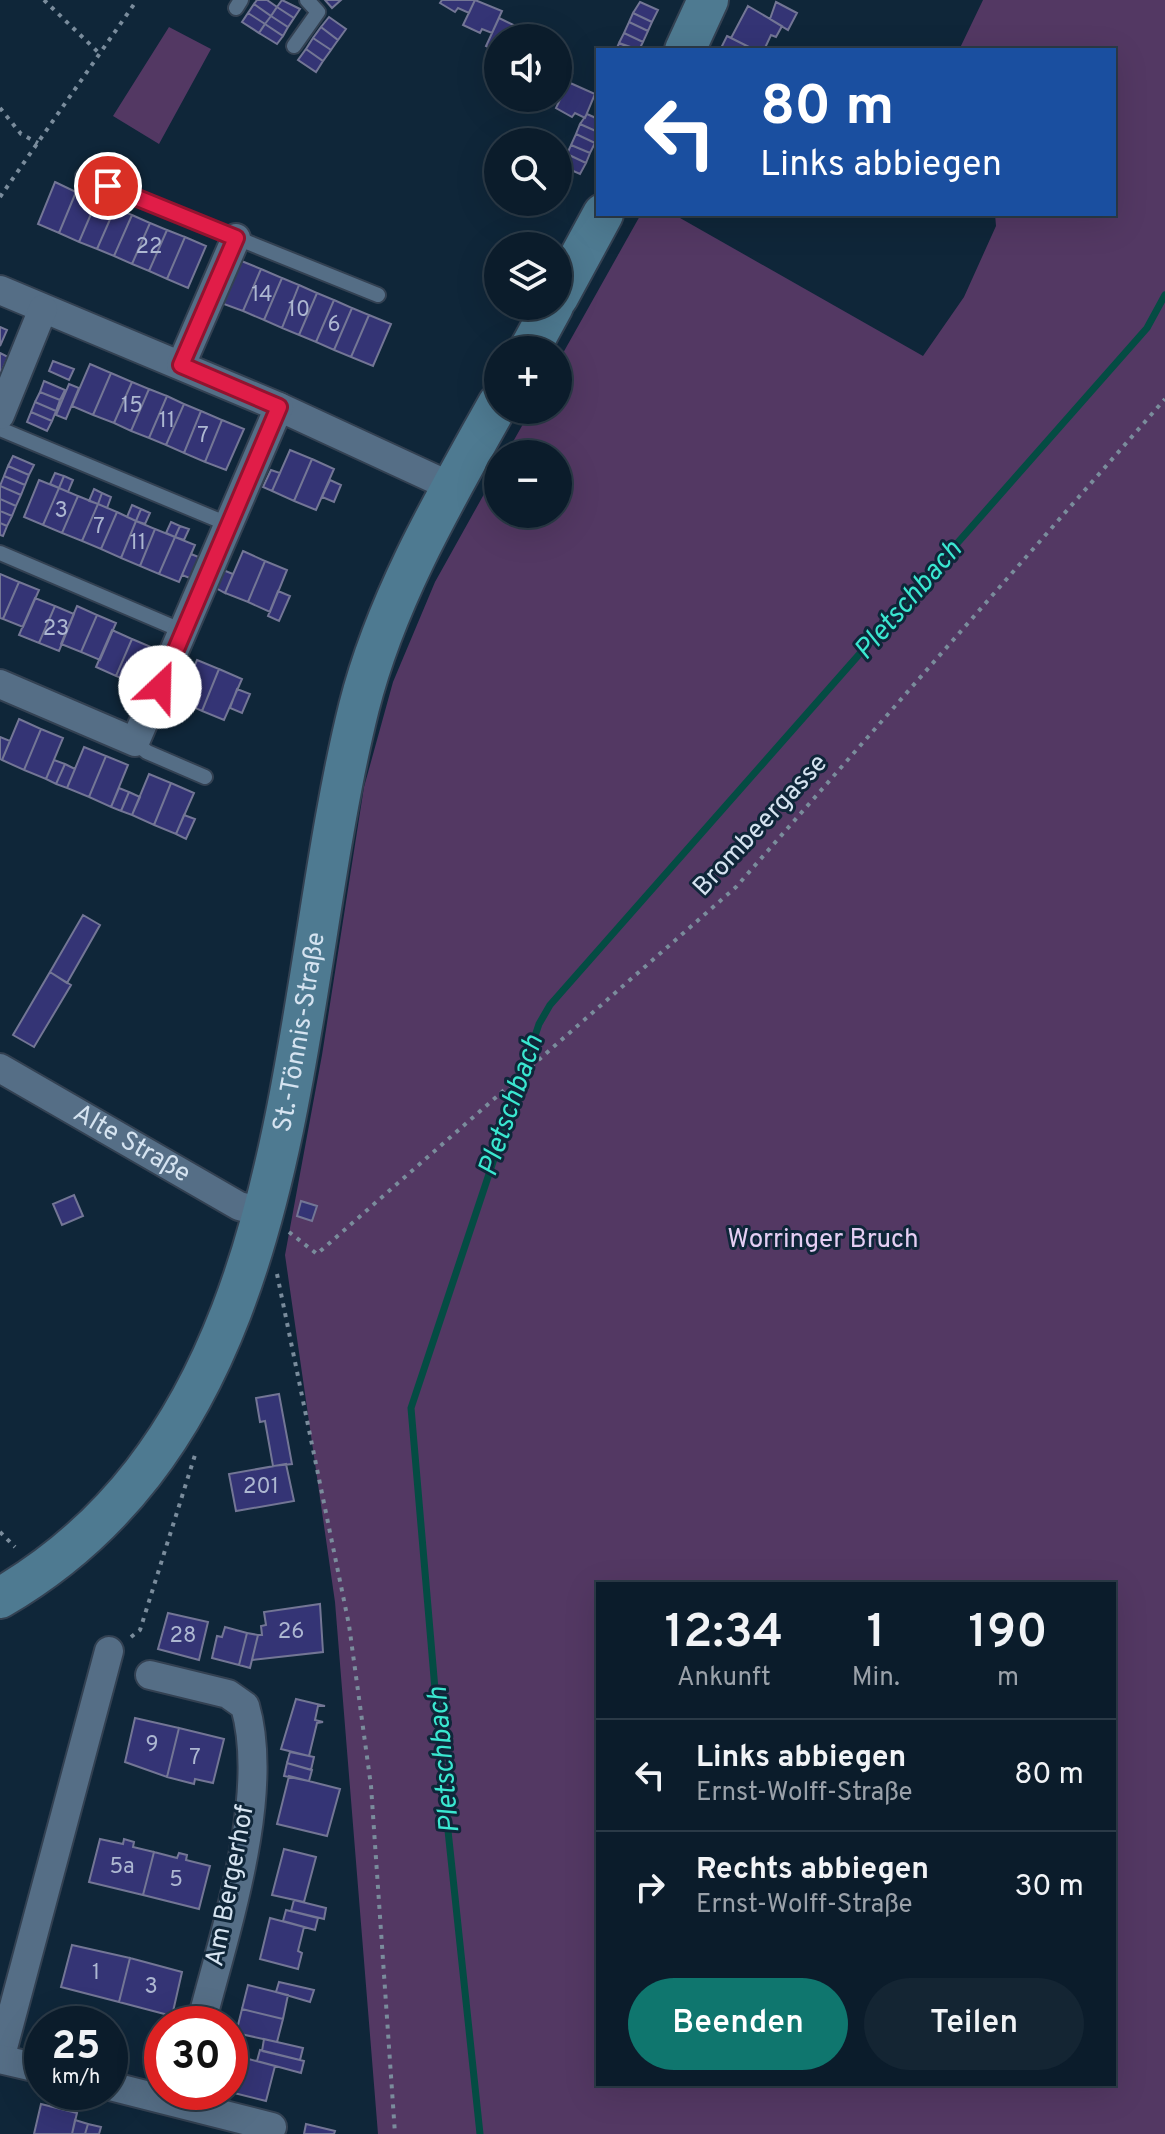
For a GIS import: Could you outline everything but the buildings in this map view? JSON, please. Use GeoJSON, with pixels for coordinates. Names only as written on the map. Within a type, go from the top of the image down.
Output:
{"type":"FeatureCollection","features":[{"type":"Feature","properties":{"kind":"main road"},"geometry":{"type":"LineString","coordinates":[[686,48],[708,0]]}},
{"type":"Feature","properties":{"kind":"main road"},"geometry":{"type":"LineString","coordinates":[[572,271],[602,216]]}},
{"type":"Feature","properties":{"kind":"main road","name":"St.-Tönnis-Straße"},"geometry":{"type":"LineString","coordinates":[[0,1598],[72,1544],[119,1501],[156,1454],[188,1406],[204,1375],[265,1213],[280,1150],[338,801],[360,703],[394,605],[487,424]]}},
{"type":"Feature","properties":{"kind":"street"},"geometry":{"type":"LineString","coordinates":[[181,365],[236,238]]}},
{"type":"Feature","properties":{"kind":"street"},"geometry":{"type":"LineString","coordinates":[[0,290],[279,407],[452,487]]}},
{"type":"Feature","properties":{"kind":"street"},"geometry":{"type":"LineString","coordinates":[[0,415],[43,309]]}},
{"type":"Feature","properties":{"kind":"street"},"geometry":{"type":"LineString","coordinates":[[0,684],[135,742],[185,632],[279,407]]}},
{"type":"Feature","properties":{"kind":"street","name":"Alte Straße"},"geometry":{"type":"LineString","coordinates":[[0,1068],[239,1206],[265,1213]]}},
{"type":"Feature","properties":{"kind":"street"},"geometry":{"type":"LineString","coordinates":[[24,2065],[0,2059],[109,1651]]}},
{"type":"Feature","properties":{"kind":"street","name":"Am Bergerhof"},"geometry":{"type":"LineString","coordinates":[[150,1675],[228,1694],[245,1706],[249,1720],[252,1745],[245,1847],[205,2006]]}},
{"type":"Feature","properties":{"kind":"street"},"geometry":{"type":"LineString","coordinates":[[219,2110],[272,2127]]}},
{"type":"Feature","properties":{"kind":"lane"},"geometry":{"type":"LineString","coordinates":[[294,46],[318,12],[307,0]]}},
{"type":"Feature","properties":{"kind":"lane"},"geometry":{"type":"LineString","coordinates":[[83,176],[378,295]]}},
{"type":"Feature","properties":{"kind":"lane"},"geometry":{"type":"LineString","coordinates":[[0,429],[230,525]]}},
{"type":"Feature","properties":{"kind":"lane"},"geometry":{"type":"LineString","coordinates":[[0,553],[185,632]]}},
{"type":"Feature","properties":{"kind":"lane"},"geometry":{"type":"LineString","coordinates":[[135,742],[147,752],[205,777]]}},
{"type":"Feature","properties":{"kind":"path"},"geometry":{"type":"LineString","coordinates":[[44,0],[100,54]]}},
{"type":"Feature","properties":{"kind":"path"},"geometry":{"type":"LineString","coordinates":[[0,197],[137,0]]}},
{"type":"Feature","properties":{"kind":"path"},"geometry":{"type":"LineString","coordinates":[[0,108],[21,134],[38,143]]}},
{"type":"Feature","properties":{"kind":"path","name":"Brombeergasse"},"geometry":{"type":"LineString","coordinates":[[265,1213],[317,1254],[736,887],[1165,399]]}},
{"type":"Feature","properties":{"kind":"path"},"geometry":{"type":"LineString","coordinates":[[274,1259],[349,1625],[371,1786],[395,2134]]}},
{"type":"Feature","properties":{"kind":"path"},"geometry":{"type":"LineString","coordinates":[[109,1651],[140,1630],[196,1451]]}},
{"type":"Feature","properties":{"kind":"green space","name":"Worringer Bruch"},"geometry":{"type":"Polygon","coordinates":[[[983,0],[1165,0],[1165,2134],[378,2134],[335,1602],[285,1255],[322,1055],[364,787],[393,682],[435,582],[484,494],[484,528],[572,528],[572,440],[514,440],[523,424],[572,424],[572,337],[640,216],[677,216],[923,356],[964,297],[996,226],[995,216],[1116,216],[1116,48],[960,48],[983,0]]]}},
{"type":"Feature","properties":{"kind":"green space"},"geometry":{"type":"Polygon","coordinates":[[[169,27],[211,49],[159,144],[113,116],[169,27]]]}},
{"type":"Feature","properties":{"kind":"waterway","name":"Pletschbach"},"geometry":{"type":"LineString","coordinates":[[480,2134],[443,1783],[411,1408],[539,1024],[550,1005],[1147,328],[1165,295]]}},
{"type":"Feature","properties":{"kind":"route"},"geometry":{"type":"LineString","coordinates":[[108,186],[236,238],[181,365],[279,407],[160,687]]}}]}
